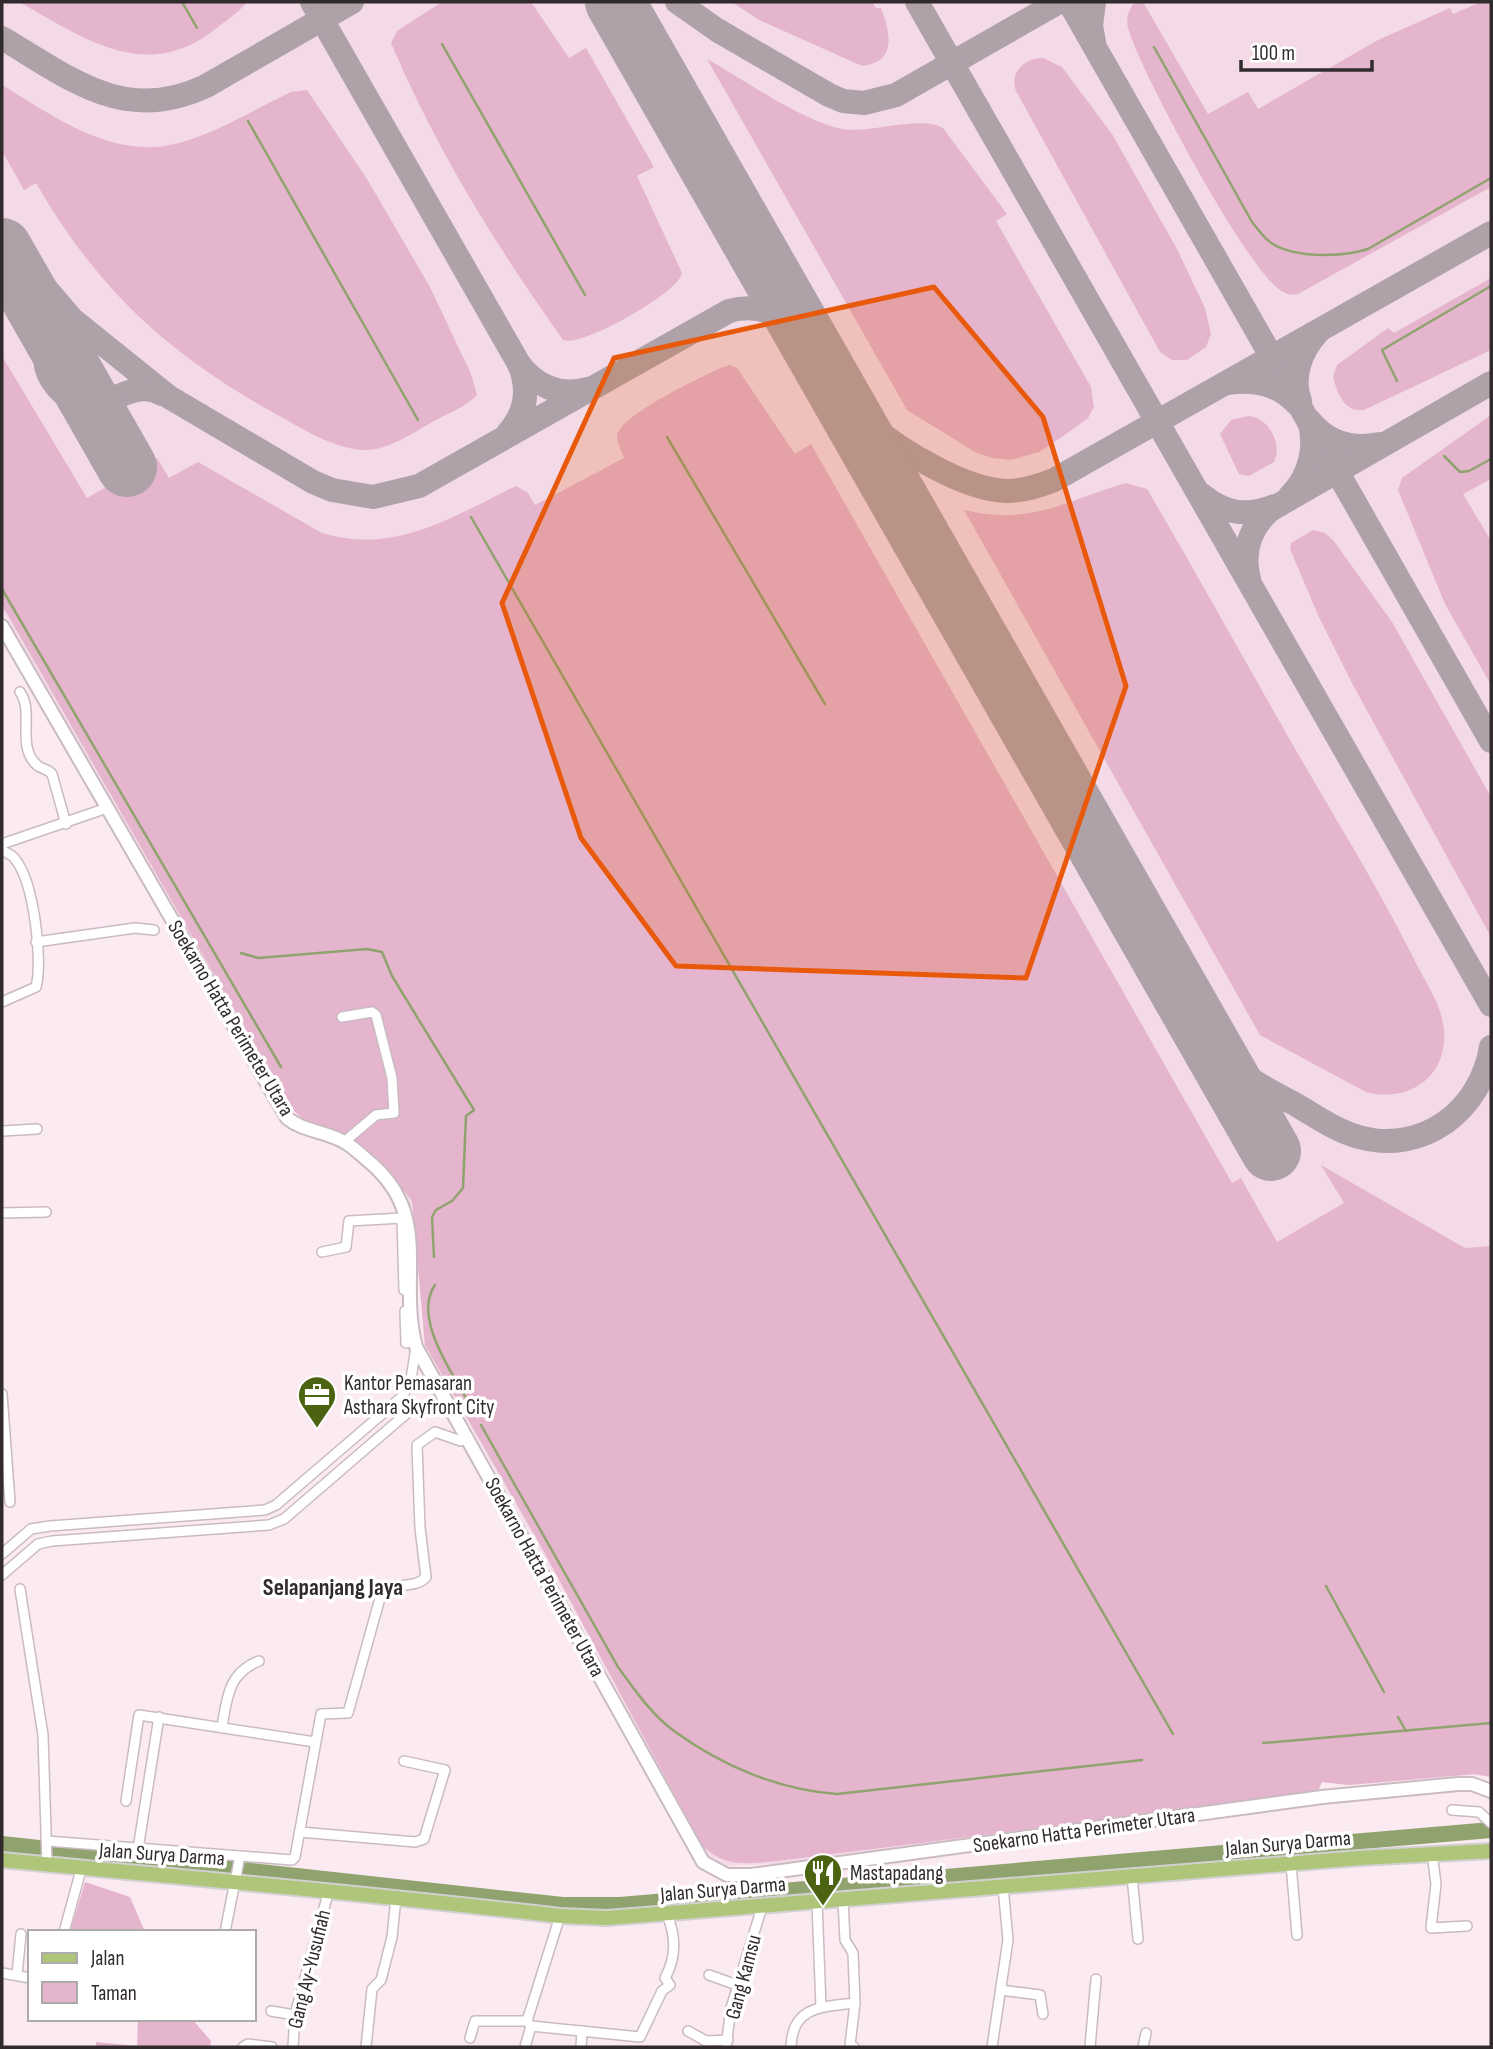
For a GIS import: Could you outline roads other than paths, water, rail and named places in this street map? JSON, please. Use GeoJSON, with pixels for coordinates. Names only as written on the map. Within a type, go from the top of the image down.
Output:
{"type":"FeatureCollection","features":[{"type":"Feature","properties":{"kind":"main road","name":"Soekarno Hatta Perimeter Utara"},"geometry":{"type":"LineString","coordinates":[[2,626],[287,1118],[297,1126],[344,1142],[376,1167],[401,1198],[416,1344],[694,1849],[714,1870],[727,1875],[751,1875],[1336,1796],[1458,1784],[1472,1784],[1491,1791]]}},
{"type":"Feature","properties":{"kind":"main road","name":"Jalan Surya Darma"},"geometry":{"type":"LineString","coordinates":[[2,1860],[48,1862],[81,1870],[237,1878],[560,1916],[667,1915],[1003,1886],[1432,1853],[1491,1851]]}},
{"type":"Feature","properties":{"kind":"street"},"geometry":{"type":"LineString","coordinates":[[37,688],[23,696],[27,750],[38,766],[52,774],[66,824]]}},
{"type":"Feature","properties":{"kind":"street"},"geometry":{"type":"LineString","coordinates":[[2,844],[107,808]]}},
{"type":"Feature","properties":{"kind":"street"},"geometry":{"type":"LineString","coordinates":[[2,850],[15,858],[34,905],[40,971],[36,987],[2,1002]]}},
{"type":"Feature","properties":{"kind":"street"},"geometry":{"type":"LineString","coordinates":[[36,942],[135,928],[154,930]]}},
{"type":"Feature","properties":{"kind":"street"},"geometry":{"type":"LineString","coordinates":[[342,1017],[372,1012],[376,1015],[392,1078],[394,1113],[376,1115],[344,1142]]}},
{"type":"Feature","properties":{"kind":"street"},"geometry":{"type":"LineString","coordinates":[[2,1131],[37,1129]]}},
{"type":"Feature","properties":{"kind":"street"},"geometry":{"type":"LineString","coordinates":[[2,1213],[46,1212]]}},
{"type":"Feature","properties":{"kind":"street"},"geometry":{"type":"LineString","coordinates":[[322,1252],[346,1247],[349,1221],[405,1218]]}},
{"type":"Feature","properties":{"kind":"street"},"geometry":{"type":"LineString","coordinates":[[2,1554],[31,1529],[265,1510],[276,1505],[403,1396],[411,1379],[416,1344]]}},
{"type":"Feature","properties":{"kind":"street"},"geometry":{"type":"LineString","coordinates":[[2,1394],[10,1502]]}},
{"type":"Feature","properties":{"kind":"street"},"geometry":{"type":"LineString","coordinates":[[2,1575],[38,1544],[269,1525],[284,1519],[413,1408],[431,1405],[450,1408]]}},
{"type":"Feature","properties":{"kind":"street"},"geometry":{"type":"LineString","coordinates":[[47,1842],[239,1859],[292,1860],[300,1832],[321,1714],[348,1713],[382,1591],[388,1587],[421,1583],[426,1577],[420,1528],[417,1445],[435,1432],[461,1441],[467,1438]]}},
{"type":"Feature","properties":{"kind":"street"},"geometry":{"type":"LineString","coordinates":[[351,1440],[360,1453]]}},
{"type":"Feature","properties":{"kind":"street"},"geometry":{"type":"LineString","coordinates":[[152,1518],[154,1534]]}},
{"type":"Feature","properties":{"kind":"street"},"geometry":{"type":"LineString","coordinates":[[139,1519],[140,1535]]}},
{"type":"Feature","properties":{"kind":"street"},"geometry":{"type":"LineString","coordinates":[[20,1589],[43,1735],[48,1862]]}},
{"type":"Feature","properties":{"kind":"street"},"geometry":{"type":"LineString","coordinates":[[222,1727],[233,1680],[241,1670],[259,1661]]}},
{"type":"Feature","properties":{"kind":"street"},"geometry":{"type":"LineString","coordinates":[[126,1801],[136,1721],[139,1716],[315,1742]]}},
{"type":"Feature","properties":{"kind":"street"},"geometry":{"type":"LineString","coordinates":[[138,1849],[159,1717]]}},
{"type":"Feature","properties":{"kind":"street"},"geometry":{"type":"LineString","coordinates":[[300,1832],[415,1842],[424,1839],[445,1770],[404,1760]]}},
{"type":"Feature","properties":{"kind":"street"},"geometry":{"type":"LineString","coordinates":[[1452,1810],[1479,1812],[1491,1824]]}},
{"type":"Feature","properties":{"kind":"street"},"geometry":{"type":"LineString","coordinates":[[1432,1853],[1436,1884],[1431,1928],[1467,1926]]}},
{"type":"Feature","properties":{"kind":"street"},"geometry":{"type":"LineString","coordinates":[[225,1930],[239,1859]]}},
{"type":"Feature","properties":{"kind":"street"},"geometry":{"type":"LineString","coordinates":[[1291,1864],[1297,1935]]}},
{"type":"Feature","properties":{"kind":"street"},"geometry":{"type":"LineString","coordinates":[[65,1930],[81,1870]]}},
{"type":"Feature","properties":{"kind":"street"},"geometry":{"type":"LineString","coordinates":[[1132,1876],[1138,1939]]}},
{"type":"Feature","properties":{"kind":"street"},"geometry":{"type":"LineString","coordinates":[[992,2047],[1008,1940],[1003,1886]]}},
{"type":"Feature","properties":{"kind":"street","name":"Gang Ay-Yusufiah"},"geometry":{"type":"LineString","coordinates":[[293,2047],[295,2015],[328,1890]]}},
{"type":"Feature","properties":{"kind":"street"},"geometry":{"type":"LineString","coordinates":[[366,2047],[372,1989],[381,1980],[392,1937],[396,1898]]}},
{"type":"Feature","properties":{"kind":"street"},"geometry":{"type":"LineString","coordinates":[[843,1900],[845,1940],[853,1953],[855,2003],[850,2045],[853,2047]]}},
{"type":"Feature","properties":{"kind":"street"},"geometry":{"type":"LineString","coordinates":[[817,1902],[821,2007]]}},
{"type":"Feature","properties":{"kind":"street","name":"Gang Kamsu"},"geometry":{"type":"LineString","coordinates":[[727,2044],[737,1985],[762,1907]]}},
{"type":"Feature","properties":{"kind":"street"},"geometry":{"type":"LineString","coordinates":[[470,2038],[475,2021],[529,2023],[640,2037],[662,1991],[670,1985],[665,1978],[673,1959],[673,1936],[667,1915]]}},
{"type":"Feature","properties":{"kind":"street"},"geometry":{"type":"LineString","coordinates":[[525,2047],[529,2023],[560,1916]]}},
{"type":"Feature","properties":{"kind":"street"},"geometry":{"type":"LineString","coordinates":[[17,1975],[21,1934]]}},
{"type":"Feature","properties":{"kind":"street"},"geometry":{"type":"LineString","coordinates":[[2,1973],[28,1978]]}},
{"type":"Feature","properties":{"kind":"street"},"geometry":{"type":"LineString","coordinates":[[709,1975],[737,1985]]}},
{"type":"Feature","properties":{"kind":"street"},"geometry":{"type":"LineString","coordinates":[[1090,2047],[1096,1979]]}},
{"type":"Feature","properties":{"kind":"street"},"geometry":{"type":"LineString","coordinates":[[1001,1990],[1040,1995],[1043,2014]]}},
{"type":"Feature","properties":{"kind":"street"},"geometry":{"type":"LineString","coordinates":[[791,2047],[793,2025],[802,2016],[821,2007],[855,2003]]}},
{"type":"Feature","properties":{"kind":"street"},"geometry":{"type":"LineString","coordinates":[[271,2011],[295,2015]]}},
{"type":"Feature","properties":{"kind":"street"},"geometry":{"type":"LineString","coordinates":[[581,2047],[582,2031]]}},
{"type":"Feature","properties":{"kind":"street"},"geometry":{"type":"LineString","coordinates":[[688,2031],[706,2041],[727,2044]]}},
{"type":"Feature","properties":{"kind":"street"},"geometry":{"type":"LineString","coordinates":[[1143,2047],[1146,2033]]}},
{"type":"Feature","properties":{"kind":"street","name":"Gang Ay-Yusufiah"},"geometry":{"type":"LineString","coordinates":[[243,2047],[248,2044],[272,2047]]}},
{"type":"Feature","properties":{"kind":"waterway"},"geometry":{"type":"LineString","coordinates":[[182,2],[197,28]]}},
{"type":"Feature","properties":{"kind":"waterway"},"geometry":{"type":"LineString","coordinates":[[442,44],[585,295]]}},
{"type":"Feature","properties":{"kind":"waterway"},"geometry":{"type":"LineString","coordinates":[[1154,47],[1252,222],[1267,240],[1280,248],[1318,255],[1345,254],[1368,249],[1491,178]]}},
{"type":"Feature","properties":{"kind":"waterway"},"geometry":{"type":"LineString","coordinates":[[248,121],[418,420]]}},
{"type":"Feature","properties":{"kind":"waterway"},"geometry":{"type":"LineString","coordinates":[[1397,381],[1382,350],[1491,286]]}},
{"type":"Feature","properties":{"kind":"waterway"},"geometry":{"type":"LineString","coordinates":[[667,437],[825,704]]}},
{"type":"Feature","properties":{"kind":"waterway"},"geometry":{"type":"LineString","coordinates":[[1444,456],[1460,472],[1469,471],[1491,459]]}},
{"type":"Feature","properties":{"kind":"waterway"},"geometry":{"type":"LineString","coordinates":[[471,517],[1173,1734]]}},
{"type":"Feature","properties":{"kind":"waterway"},"geometry":{"type":"LineString","coordinates":[[2,589],[281,1067]]}},
{"type":"Feature","properties":{"kind":"waterway"},"geometry":{"type":"LineString","coordinates":[[241,953],[258,958],[367,949],[382,952],[392,976],[474,1110],[466,1116],[463,1188],[452,1201],[436,1210],[432,1217],[434,1257]]}},
{"type":"Feature","properties":{"kind":"waterway"},"geometry":{"type":"LineString","coordinates":[[435,1285],[429,1298],[431,1327],[443,1358],[466,1398]]}},
{"type":"Feature","properties":{"kind":"waterway"},"geometry":{"type":"LineString","coordinates":[[481,1425],[618,1667],[651,1709],[674,1731],[731,1765],[773,1782],[837,1794],[1142,1760]]}},
{"type":"Feature","properties":{"kind":"waterway"},"geometry":{"type":"LineString","coordinates":[[1326,1586],[1384,1692]]}},
{"type":"Feature","properties":{"kind":"waterway"},"geometry":{"type":"LineString","coordinates":[[1398,1717],[1406,1731]]}},
{"type":"Feature","properties":{"kind":"waterway"},"geometry":{"type":"LineString","coordinates":[[1263,1743],[1491,1723]]}},
{"type":"Feature","properties":{"kind":"waterway"},"geometry":{"type":"LineString","coordinates":[[2,1844],[563,1905],[620,1905],[1491,1830]]}},
{"type":"Feature","properties":{"kind":"place","name":"Kantor Pemasaran Asthara Skyfront City"},"geometry":{"type":"Point","coordinates":[317,1429]}},
{"type":"Feature","properties":{"kind":"place","name":"Mastapadang"},"geometry":{"type":"Point","coordinates":[823,1907]}},
{"type":"Feature","properties":{"kind":"district","name":"Selapanjang Jaya"},"geometry":{"type":"Point","coordinates":[333,1587]}}]}
